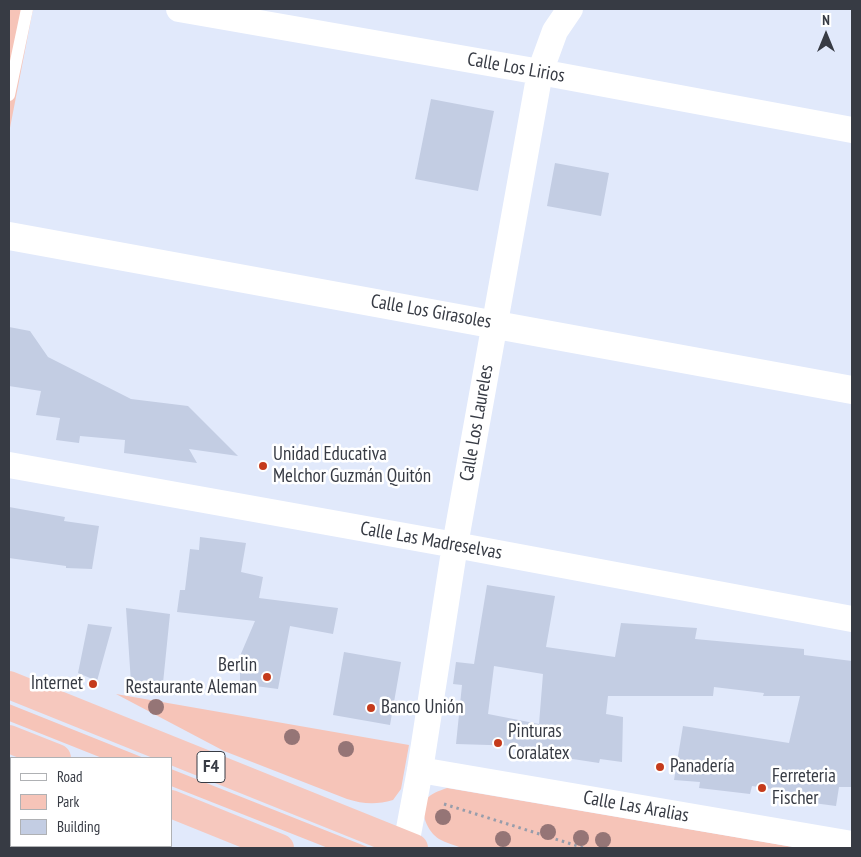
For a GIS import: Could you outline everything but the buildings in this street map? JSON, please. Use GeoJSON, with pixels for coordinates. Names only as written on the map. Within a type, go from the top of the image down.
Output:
{"type":"FeatureCollection","features":[{"type":"Feature","properties":{"kind":"highway","name":"F4"},"geometry":{"type":"LineString","coordinates":[[9,685],[410,847]]}},
{"type":"Feature","properties":{"kind":"highway"},"geometry":{"type":"LineString","coordinates":[[9,739],[54,757]]}},
{"type":"Feature","properties":{"kind":"highway"},"geometry":{"type":"LineString","coordinates":[[172,804],[280,848]]}},
{"type":"Feature","properties":{"kind":"street","name":"Calle Los Lirios"},"geometry":{"type":"LineString","coordinates":[[179,9],[540,72],[852,130]]}},
{"type":"Feature","properties":{"kind":"street","name":"Calle Los Laureles"},"geometry":{"type":"LineString","coordinates":[[410,847],[455,545],[540,72],[555,30],[570,9]]}},
{"type":"Feature","properties":{"kind":"street","name":"Calle Los Girasoles"},"geometry":{"type":"LineString","coordinates":[[9,236],[495,323],[852,390]]}},
{"type":"Feature","properties":{"kind":"street","name":"Calle Las Madreselvas"},"geometry":{"type":"LineString","coordinates":[[9,465],[852,619]]}},
{"type":"Feature","properties":{"kind":"street","name":"Calle Las Aralias"},"geometry":{"type":"LineString","coordinates":[[420,770],[852,844]]}},
{"type":"Feature","properties":{"kind":"lane"},"geometry":{"type":"LineString","coordinates":[[9,95],[27,9]]}},
{"type":"Feature","properties":{"kind":"path"},"geometry":{"type":"LineString","coordinates":[[441,803],[584,848]]}},
{"type":"Feature","properties":{"kind":"green space"},"geometry":{"type":"Polygon","coordinates":[[[9,9],[33,9],[9,133],[9,9]]]}},
{"type":"Feature","properties":{"kind":"green space"},"geometry":{"type":"Polygon","coordinates":[[[116,694],[409,745],[401,789],[393,800],[387,802],[370,803],[347,799],[224,751],[116,694]]]}},
{"type":"Feature","properties":{"kind":"green space"},"geometry":{"type":"Polygon","coordinates":[[[9,704],[142,757],[99,757],[9,721],[9,704]]]}},
{"type":"Feature","properties":{"kind":"green space"},"geometry":{"type":"Polygon","coordinates":[[[172,769],[370,848],[328,848],[172,786],[172,769]]]}},
{"type":"Feature","properties":{"kind":"green space"},"geometry":{"type":"Polygon","coordinates":[[[447,788],[799,848],[462,848],[435,836],[428,827],[424,816],[426,800],[433,794],[447,788]]]}},
{"type":"Feature","properties":{"kind":"place","name":"Unidad Educativa Melchor Guzmán Quitón"},"geometry":{"type":"Point","coordinates":[263,466]}},
{"type":"Feature","properties":{"kind":"place","name":"Berlin Restaurante Aleman"},"geometry":{"type":"Point","coordinates":[267,677]}},
{"type":"Feature","properties":{"kind":"place","name":"Internet"},"geometry":{"type":"Point","coordinates":[93,684]}},
{"type":"Feature","properties":{"kind":"place","name":"Banco Unión"},"geometry":{"type":"Point","coordinates":[371,708]}},
{"type":"Feature","properties":{"kind":"place","name":"Pinturas Coralatex"},"geometry":{"type":"Point","coordinates":[498,743]}},
{"type":"Feature","properties":{"kind":"place","name":"Panadería"},"geometry":{"type":"Point","coordinates":[660,767]}},
{"type":"Feature","properties":{"kind":"place","name":"Ferreteria Fischer"},"geometry":{"type":"Point","coordinates":[762,788]}}]}
